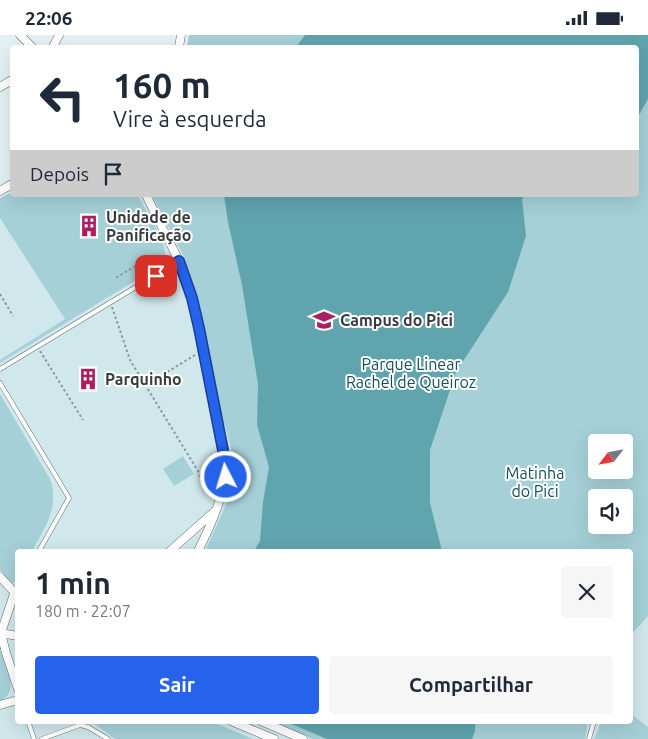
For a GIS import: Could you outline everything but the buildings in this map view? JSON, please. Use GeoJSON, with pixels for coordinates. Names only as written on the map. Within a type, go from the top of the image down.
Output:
{"type":"FeatureCollection","features":[{"type":"Feature","properties":{"kind":"street"},"geometry":{"type":"LineString","coordinates":[[20,35],[30,45]]}},
{"type":"Feature","properties":{"kind":"street"},"geometry":{"type":"LineString","coordinates":[[147,197],[179,261],[192,298],[226,465],[226,477],[212,524],[199,549]]}},
{"type":"Feature","properties":{"kind":"street"},"geometry":{"type":"LineString","coordinates":[[172,549],[215,511]]}},
{"type":"Feature","properties":{"kind":"street"},"geometry":{"type":"LineString","coordinates":[[0,577],[15,592]]}},
{"type":"Feature","properties":{"kind":"street"},"geometry":{"type":"LineString","coordinates":[[15,596],[0,633],[15,680]]}},
{"type":"Feature","properties":{"kind":"street"},"geometry":{"type":"LineString","coordinates":[[0,633],[15,636]]}},
{"type":"Feature","properties":{"kind":"street"},"geometry":{"type":"LineString","coordinates":[[0,705],[15,701]]}},
{"type":"Feature","properties":{"kind":"street"},"geometry":{"type":"LineString","coordinates":[[238,724],[274,739]]}},
{"type":"Feature","properties":{"kind":"street"},"geometry":{"type":"LineString","coordinates":[[267,724],[303,739]]}},
{"type":"Feature","properties":{"kind":"lane"},"geometry":{"type":"LineString","coordinates":[[0,369],[179,261]]}},
{"type":"Feature","properties":{"kind":"lane"},"geometry":{"type":"LineString","coordinates":[[0,383],[69,498],[40,549]]}},
{"type":"Feature","properties":{"kind":"lane"},"geometry":{"type":"LineString","coordinates":[[29,724],[34,739]]}},
{"type":"Feature","properties":{"kind":"lane"},"geometry":{"type":"LineString","coordinates":[[589,739],[593,724]]}},
{"type":"Feature","properties":{"kind":"lane"},"geometry":{"type":"LineString","coordinates":[[42,739],[80,725],[88,727],[108,739]]}},
{"type":"Feature","properties":{"kind":"path"},"geometry":{"type":"LineString","coordinates":[[117,276],[155,255],[160,265]]}},
{"type":"Feature","properties":{"kind":"path"},"geometry":{"type":"LineString","coordinates":[[0,294],[13,316]]}},
{"type":"Feature","properties":{"kind":"path"},"geometry":{"type":"LineString","coordinates":[[111,302],[130,360],[198,471],[204,485],[210,491]]}},
{"type":"Feature","properties":{"kind":"path"},"geometry":{"type":"LineString","coordinates":[[37,347],[83,420]]}},
{"type":"Feature","properties":{"kind":"path"},"geometry":{"type":"LineString","coordinates":[[146,385],[197,354]]}},
{"type":"Feature","properties":{"kind":"shaded area","name":"Parque Linear Rachel de Queiroz"},"geometry":{"type":"Polygon","coordinates":[[[189,35],[648,35],[648,739],[0,739],[0,198],[10,193],[10,197],[639,197],[639,45],[187,45],[189,35]]]}},
{"type":"Feature","properties":{"kind":"shaded area"},"geometry":{"type":"Polygon","coordinates":[[[305,35],[648,35],[648,99],[639,115],[639,45],[298,45],[305,35]]]}},
{"type":"Feature","properties":{"kind":"shaded area"},"geometry":{"type":"Polygon","coordinates":[[[224,197],[524,197],[522,199],[526,236],[508,292],[456,372],[430,450],[430,503],[442,549],[255,549],[260,541],[263,502],[269,467],[257,425],[258,384],[242,285],[224,197]]]}},
{"type":"Feature","properties":{"kind":"shaded area"},"geometry":{"type":"Polygon","coordinates":[[[291,724],[475,724],[472,739],[327,739],[291,724]]]}},
{"type":"Feature","properties":{"kind":"green space","name":"Parque Linear Rachel de Queiroz"},"geometry":{"type":"Polygon","coordinates":[[[189,35],[648,35],[648,616],[633,633],[633,549],[206,549],[239,476],[220,409],[200,309],[184,257],[153,197],[639,197],[639,45],[187,45],[189,35]]]}},
{"type":"Feature","properties":{"kind":"green space"},"geometry":{"type":"Polygon","coordinates":[[[10,193],[10,197],[139,197],[162,241],[165,254],[163,260],[156,268],[0,363],[0,360],[65,319],[0,218],[0,198],[10,193]]]}},
{"type":"Feature","properties":{"kind":"green space"},"geometry":{"type":"Polygon","coordinates":[[[0,394],[50,479],[53,499],[50,517],[33,549],[15,549],[15,581],[12,584],[0,570],[0,394]]]}},
{"type":"Feature","properties":{"kind":"green space"},"geometry":{"type":"Polygon","coordinates":[[[183,456],[194,474],[174,486],[163,469],[183,456]]]}},
{"type":"Feature","properties":{"kind":"green space"},"geometry":{"type":"Polygon","coordinates":[[[0,650],[8,670],[11,685],[6,697],[0,701],[0,650]]]}},
{"type":"Feature","properties":{"kind":"green space"},"geometry":{"type":"Polygon","coordinates":[[[633,715],[648,727],[648,739],[594,739],[600,724],[633,724],[633,715]]]}},
{"type":"Feature","properties":{"kind":"green space"},"geometry":{"type":"Polygon","coordinates":[[[95,724],[217,724],[253,739],[115,739],[95,724]]]}},
{"type":"Feature","properties":{"kind":"green space"},"geometry":{"type":"Polygon","coordinates":[[[276,724],[588,724],[585,739],[313,739],[276,724]]]}},
{"type":"Feature","properties":{"kind":"place","name":"Unidade de Panificação"},"geometry":{"type":"Point","coordinates":[89,226]}},
{"type":"Feature","properties":{"kind":"place","name":"Campus do Pici"},"geometry":{"type":"Point","coordinates":[324,320]}},
{"type":"Feature","properties":{"kind":"place","name":"Parquinho"},"geometry":{"type":"Point","coordinates":[88,379]}},
{"type":"Feature","properties":{"kind":"route"},"geometry":{"type":"LineString","coordinates":[[156,276],[179,261],[192,298],[199,328],[202,351],[226,465],[226,477]]}},
{"type":"Feature","properties":{"kind":"park label","name":"Matinha do Pici"},"geometry":{"type":"Point","coordinates":[535,482]}}]}
